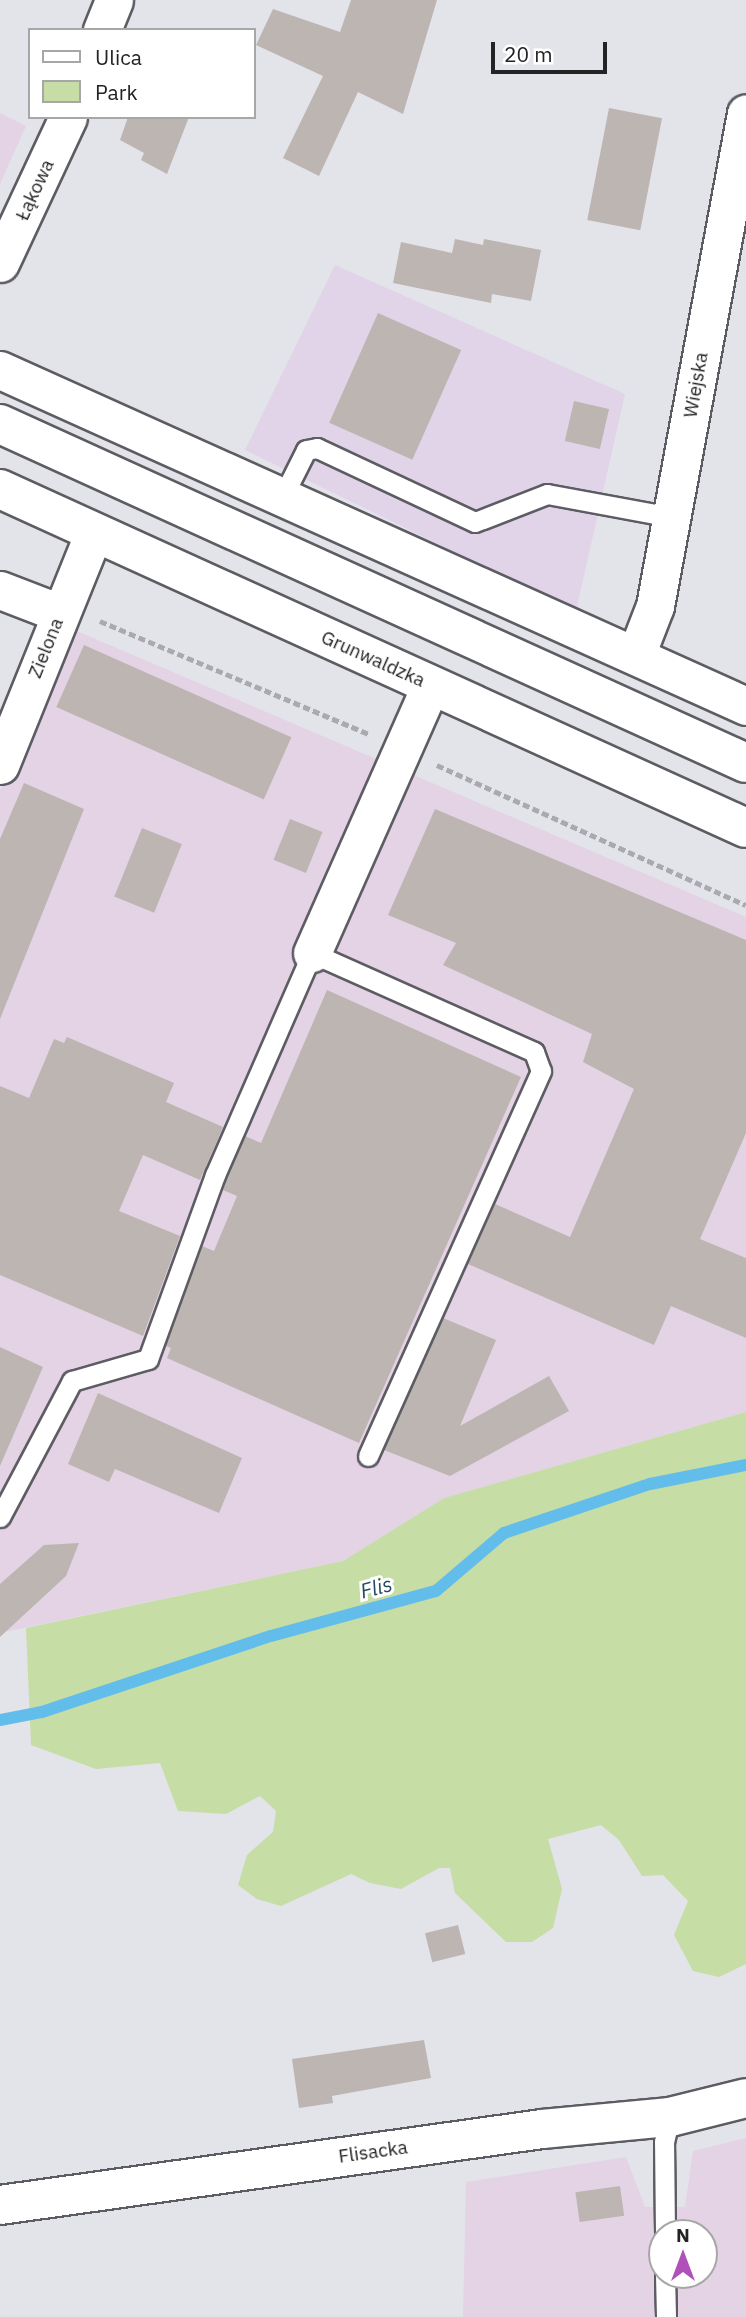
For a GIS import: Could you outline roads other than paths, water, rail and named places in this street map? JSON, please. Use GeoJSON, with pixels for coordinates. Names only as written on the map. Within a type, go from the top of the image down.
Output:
{"type":"FeatureCollection","features":[{"type":"Feature","properties":{"kind":"main road"},"geometry":{"type":"LineString","coordinates":[[0,424],[746,763]]}},
{"type":"Feature","properties":{"kind":"main road","name":"Grunwaldzka"},"geometry":{"type":"LineString","coordinates":[[0,489],[746,828]]}},
{"type":"Feature","properties":{"kind":"main road","name":"Flisacka"},"geometry":{"type":"LineString","coordinates":[[0,2205],[514,2133],[670,2117],[746,2098]]}},
{"type":"Feature","properties":{"kind":"street"},"geometry":{"type":"LineString","coordinates":[[103,28],[114,0]]}},
{"type":"Feature","properties":{"kind":"street","name":"Wiejska"},"geometry":{"type":"LineString","coordinates":[[636,655],[655,606],[746,113]]}},
{"type":"Feature","properties":{"kind":"street","name":"Łąkowa"},"geometry":{"type":"LineString","coordinates":[[0,263],[67,119]]}},
{"type":"Feature","properties":{"kind":"street"},"geometry":{"type":"LineString","coordinates":[[0,370],[746,706]]}},
{"type":"Feature","properties":{"kind":"street","name":"Zielona"},"geometry":{"type":"LineString","coordinates":[[0,765],[94,532]]}},
{"type":"Feature","properties":{"kind":"street"},"geometry":{"type":"LineString","coordinates":[[0,590],[60,612]]}},
{"type":"Feature","properties":{"kind":"street"},"geometry":{"type":"LineString","coordinates":[[312,953],[431,685]]}},
{"type":"Feature","properties":{"kind":"lane"},"geometry":{"type":"LineString","coordinates":[[284,496],[306,450],[317,448],[475,522],[547,494],[671,517]]}},
{"type":"Feature","properties":{"kind":"lane"},"geometry":{"type":"LineString","coordinates":[[0,1517],[72,1381],[148,1359],[215,1175],[312,953],[534,1052],[541,1071],[368,1456]]}},
{"type":"Feature","properties":{"kind":"lane"},"geometry":{"type":"LineString","coordinates":[[665,2219],[664,2142],[670,2117]]}},
{"type":"Feature","properties":{"kind":"lane"},"geometry":{"type":"LineString","coordinates":[[665,2289],[666,2317]]}},
{"type":"Feature","properties":{"kind":"waterway","name":"Flis"},"geometry":{"type":"LineString","coordinates":[[0,1720],[42,1712],[271,1636],[436,1591],[504,1533],[650,1484],[746,1465]]}}]}
